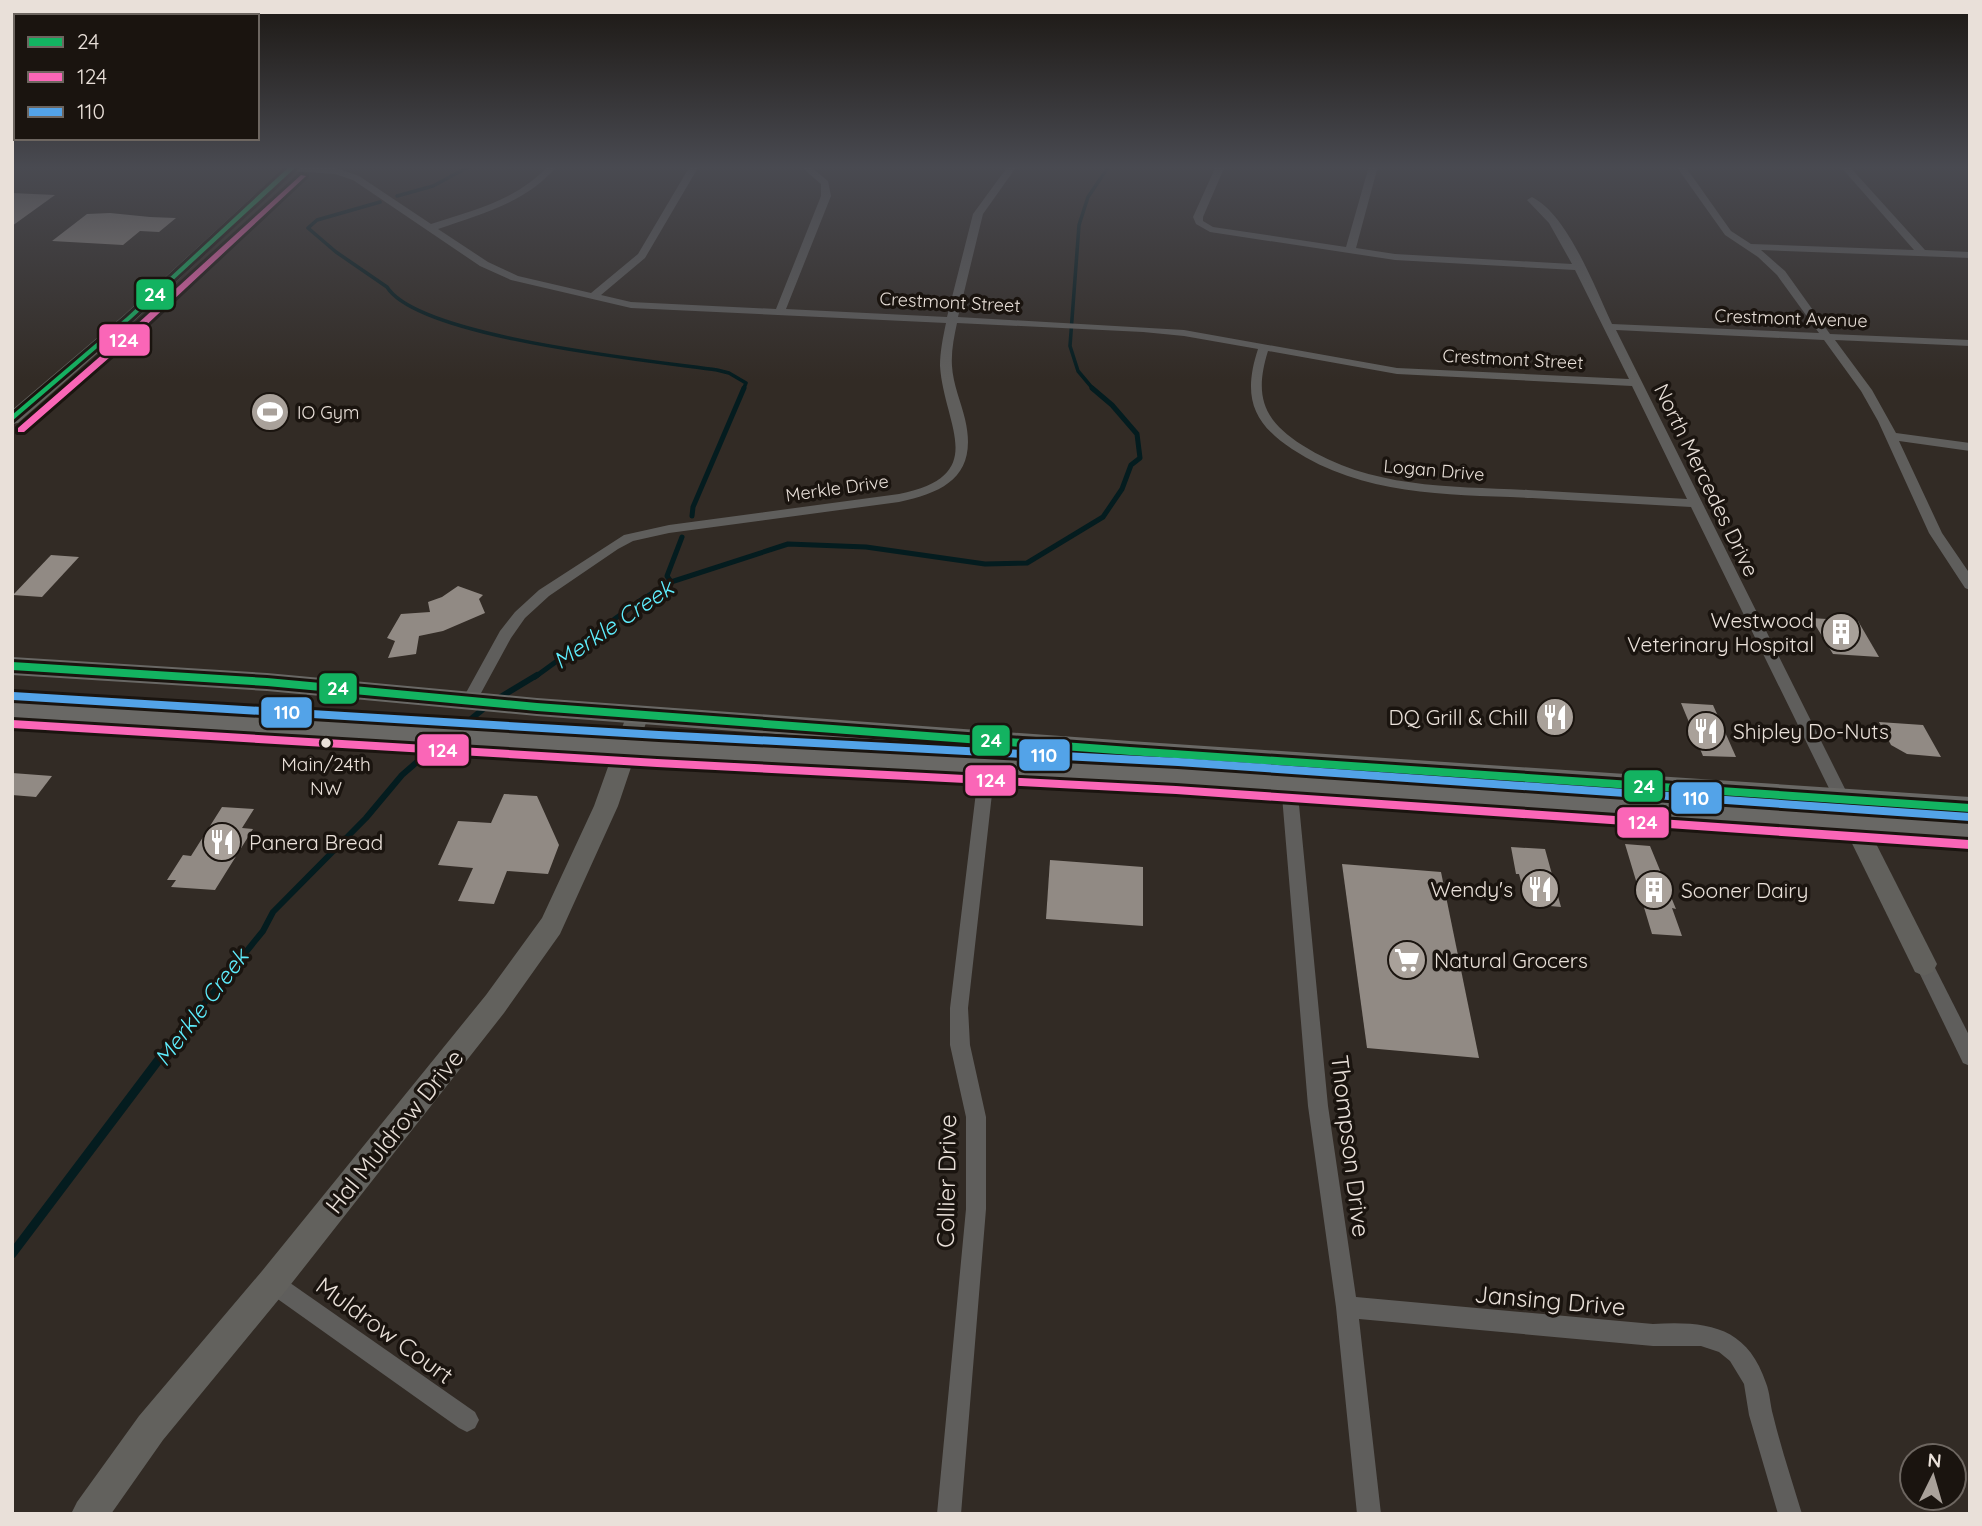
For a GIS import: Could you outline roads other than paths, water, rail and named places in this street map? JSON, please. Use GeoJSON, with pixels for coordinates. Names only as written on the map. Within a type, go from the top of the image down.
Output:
{"type":"FeatureCollection","features":[{"type":"Feature","properties":{"kind":"main road"},"geometry":{"type":"LineString","coordinates":[[12,666],[267,682],[537,707],[1130,751],[1848,811],[1970,831]]}},
{"type":"Feature","properties":{"kind":"main road"},"geometry":{"type":"LineString","coordinates":[[12,709],[500,740],[1289,784],[1848,811],[1970,808]]}},
{"type":"Feature","properties":{"kind":"street"},"geometry":{"type":"LineString","coordinates":[[12,419],[129,318],[217,237]]}},
{"type":"Feature","properties":{"kind":"street","name":"Crestmont Street"},"geometry":{"type":"LineString","coordinates":[[445,237],[504,275],[631,305],[1053,324],[1184,333],[1396,371],[1637,383]]}},
{"type":"Feature","properties":{"kind":"street"},"geometry":{"type":"LineString","coordinates":[[592,297],[642,256],[653,237]]}},
{"type":"Feature","properties":{"kind":"street"},"geometry":{"type":"LineString","coordinates":[[780,312],[809,237]]}},
{"type":"Feature","properties":{"kind":"street","name":"Merkle Drive"},"geometry":{"type":"LineString","coordinates":[[474,701],[498,646],[520,615],[544,593],[629,538],[661,530],[899,498],[929,490],[951,475],[959,461],[962,440],[946,365],[972,237]]}},
{"type":"Feature","properties":{"kind":"street"},"geometry":{"type":"LineString","coordinates":[[1261,237],[1350,251],[1437,260],[1578,267]]}},
{"type":"Feature","properties":{"kind":"street"},"geometry":{"type":"LineString","coordinates":[[1350,251],[1354,237]]}},
{"type":"Feature","properties":{"kind":"street","name":"North Mercedes Drive"},"geometry":{"type":"LineString","coordinates":[[1563,237],[1610,327],[1693,503],[1848,811]]}},
{"type":"Feature","properties":{"kind":"street"},"geometry":{"type":"LineString","coordinates":[[1734,237],[1781,273],[1866,390],[1936,533],[1970,585]]}},
{"type":"Feature","properties":{"kind":"street"},"geometry":{"type":"LineString","coordinates":[[1908,237],[1922,253]]}},
{"type":"Feature","properties":{"kind":"street"},"geometry":{"type":"LineString","coordinates":[[1749,247],[1970,255]]}},
{"type":"Feature","properties":{"kind":"street","name":"Crestmont Avenue"},"geometry":{"type":"LineString","coordinates":[[1610,327],[1970,343]]}},
{"type":"Feature","properties":{"kind":"street","name":"Logan Drive"},"geometry":{"type":"LineString","coordinates":[[1264,348],[1253,386],[1256,402],[1263,415],[1297,448],[1348,475],[1372,482],[1422,489],[1693,503]]}},
{"type":"Feature","properties":{"kind":"street"},"geometry":{"type":"LineString","coordinates":[[1889,436],[1970,447]]}},
{"type":"Feature","properties":{"kind":"street","name":"Hal Muldrow Drive"},"geometry":{"type":"LineString","coordinates":[[89,1514],[150,1428],[273,1282],[495,1004],[551,926],[606,806],[638,714]]}},
{"type":"Feature","properties":{"kind":"street","name":"Collier Drive"},"geometry":{"type":"LineString","coordinates":[[948,1514],[976,1209],[978,1160],[976,1117],[960,1045],[960,1008],[987,767]]}},
{"type":"Feature","properties":{"kind":"street","name":"Thompson Drive"},"geometry":{"type":"LineString","coordinates":[[1289,784],[1318,1106],[1347,1307],[1369,1514]]}},
{"type":"Feature","properties":{"kind":"street"},"geometry":{"type":"LineString","coordinates":[[1848,811],[1970,1056]]}},
{"type":"Feature","properties":{"kind":"street","name":"Muldrow Court"},"geometry":{"type":"LineString","coordinates":[[273,1282],[467,1420]]}},
{"type":"Feature","properties":{"kind":"street","name":"Jansing Drive"},"geometry":{"type":"LineString","coordinates":[[1347,1307],[1653,1335],[1700,1333],[1716,1338],[1742,1357],[1755,1384],[1759,1408],[1790,1514]]}},
{"type":"Feature","properties":{"kind":"waterway"},"geometry":{"type":"LineString","coordinates":[[319,237],[408,305],[443,320],[540,344],[717,370],[729,373],[746,383],[743,390]]}},
{"type":"Feature","properties":{"kind":"waterway","name":"Merkle Creek"},"geometry":{"type":"LineString","coordinates":[[1078,237],[1070,346],[1078,371],[1093,389]]}},
{"type":"Feature","properties":{"kind":"waterway"},"geometry":{"type":"LineString","coordinates":[[692,516],[693,507],[744,388]]}},
{"type":"Feature","properties":{"kind":"waterway","name":"Merkle Creek"},"geometry":{"type":"LineString","coordinates":[[671,582],[788,544],[866,547],[985,564],[1027,563],[1103,517],[1122,489],[1131,465],[1140,458],[1137,434],[1112,405],[1093,389]]}},
{"type":"Feature","properties":{"kind":"waterway"},"geometry":{"type":"LineString","coordinates":[[671,582],[667,576],[682,537]]}},
{"type":"Feature","properties":{"kind":"waterway","name":"Merkle Creek"},"geometry":{"type":"LineString","coordinates":[[535,677],[638,602],[671,582]]}},
{"type":"Feature","properties":{"kind":"waterway","name":"Merkle Creek"},"geometry":{"type":"LineString","coordinates":[[499,698],[537,675]]}},
{"type":"Feature","properties":{"kind":"waterway","name":"Merkle Creek"},"geometry":{"type":"LineString","coordinates":[[455,732],[487,706]]}},
{"type":"Feature","properties":{"kind":"waterway","name":"Merkle Creek"},"geometry":{"type":"LineString","coordinates":[[168,1048],[263,931],[273,912],[366,818],[402,775],[440,742]]}},
{"type":"Feature","properties":{"kind":"waterway","name":"Merkle Creek"},"geometry":{"type":"LineString","coordinates":[[12,1254],[169,1046]]}},
{"type":"Feature","properties":{"kind":"place","name":"IO Gym"},"geometry":{"type":"Point","coordinates":[270,412]}},
{"type":"Feature","properties":{"kind":"place","name":"Westwood Veterinary Hospital"},"geometry":{"type":"Point","coordinates":[1841,632]}},
{"type":"Feature","properties":{"kind":"place","name":"DQ Grill & Chill"},"geometry":{"type":"Point","coordinates":[1555,717]}},
{"type":"Feature","properties":{"kind":"place","name":"Shipley Do-Nuts"},"geometry":{"type":"Point","coordinates":[1706,731]}},
{"type":"Feature","properties":{"kind":"place","name":"Main/24th NW"},"geometry":{"type":"Point","coordinates":[326,743]}},
{"type":"Feature","properties":{"kind":"place","name":"Panera Bread"},"geometry":{"type":"Point","coordinates":[222,842]}},
{"type":"Feature","properties":{"kind":"place","name":"Wendy's"},"geometry":{"type":"Point","coordinates":[1540,889]}},
{"type":"Feature","properties":{"kind":"place","name":"Sooner Dairy"},"geometry":{"type":"Point","coordinates":[1654,890]}},
{"type":"Feature","properties":{"kind":"place","name":"Natural Grocers"},"geometry":{"type":"Point","coordinates":[1407,960]}}]}
